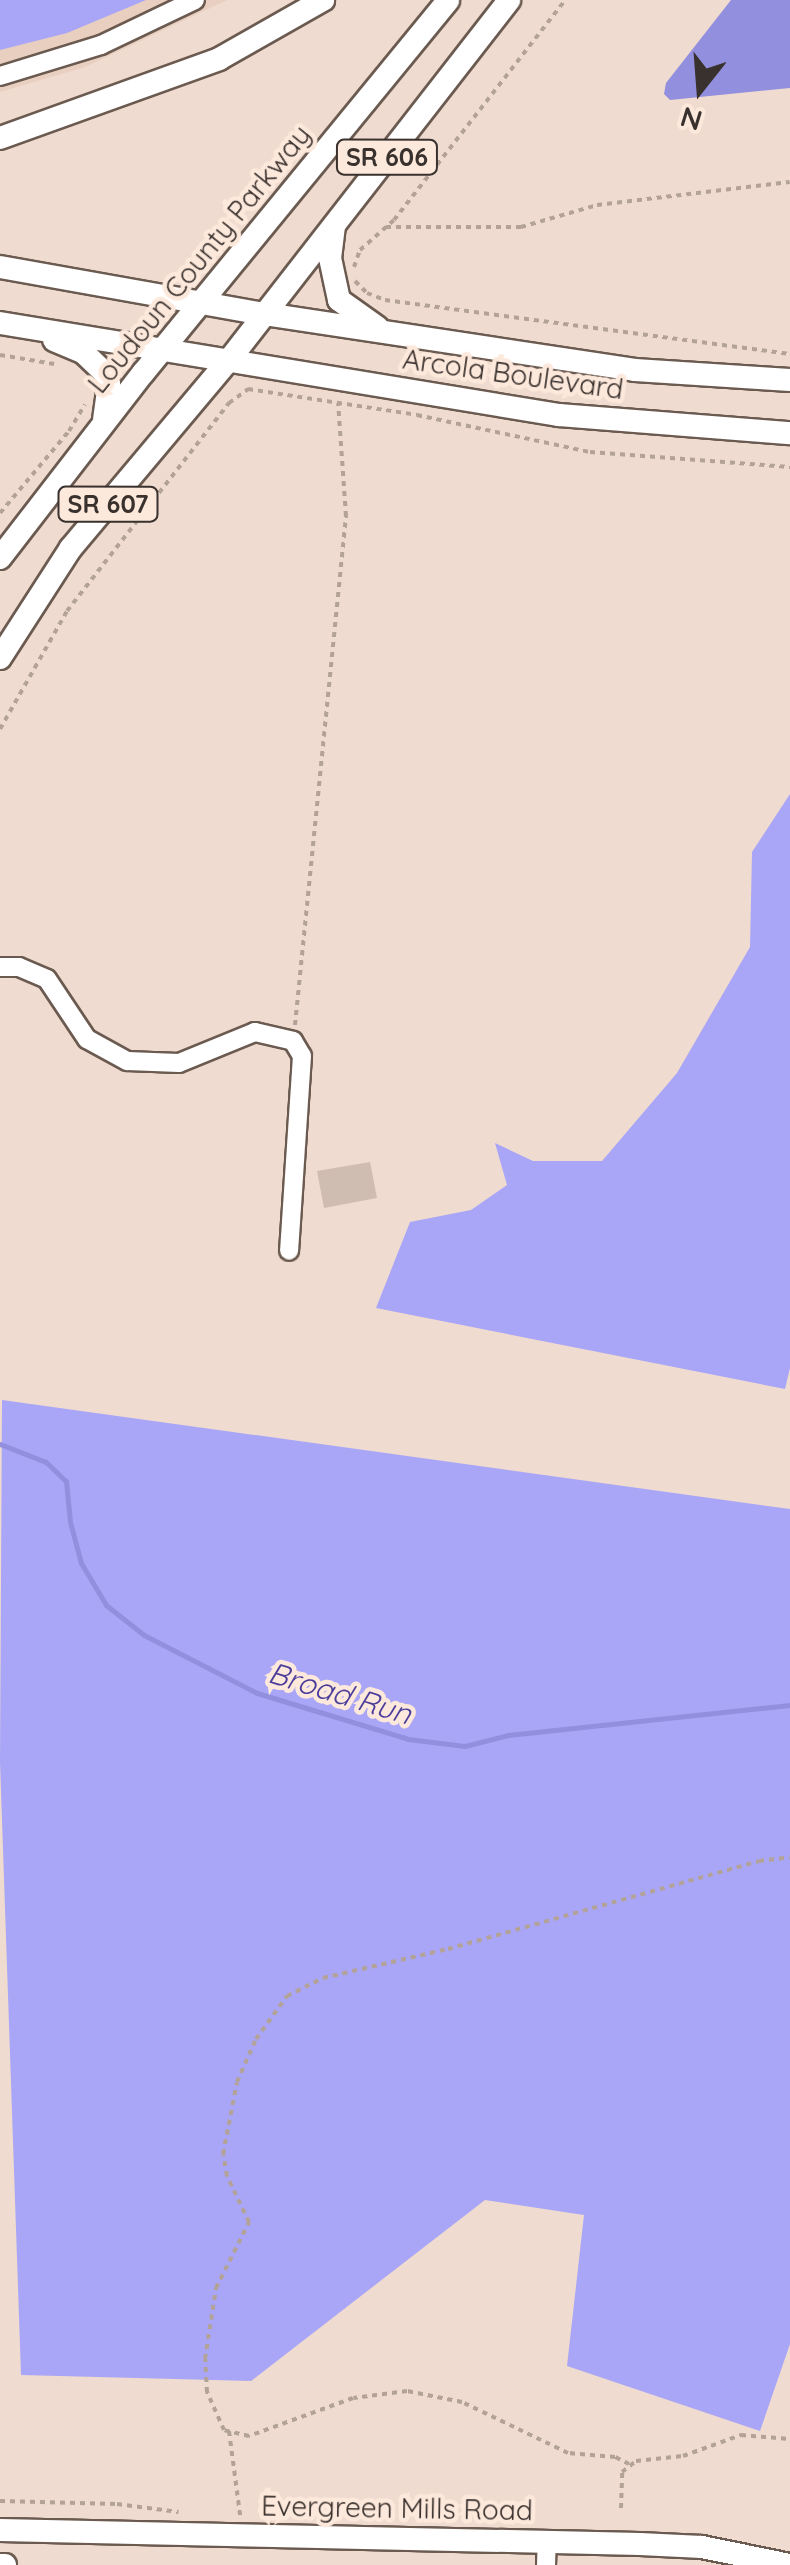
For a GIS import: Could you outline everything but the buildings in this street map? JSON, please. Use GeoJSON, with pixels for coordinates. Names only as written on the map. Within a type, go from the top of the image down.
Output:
{"type":"FeatureCollection","features":[{"type":"Feature","properties":{"kind":"main road"},"geometry":{"type":"LineString","coordinates":[[0,138],[219,59],[322,0]]}},
{"type":"Feature","properties":{"kind":"main road","name":"Loudoun County Parkway"},"geometry":{"type":"LineString","coordinates":[[0,558],[103,424],[448,0]]}},
{"type":"Feature","properties":{"kind":"main road","name":"SR 606"},"geometry":{"type":"LineString","coordinates":[[265,314],[508,0]]}},
{"type":"Feature","properties":{"kind":"main road"},"geometry":{"type":"LineString","coordinates":[[335,224],[330,258],[339,300],[362,319],[409,336]]}},
{"type":"Feature","properties":{"kind":"main road","name":"Arcola Boulevard"},"geometry":{"type":"LineString","coordinates":[[0,267],[265,314],[635,370],[790,380]]}},
{"type":"Feature","properties":{"kind":"main road","name":"SR 607"},"geometry":{"type":"LineString","coordinates":[[0,658],[71,548],[265,314]]}},
{"type":"Feature","properties":{"kind":"main road"},"geometry":{"type":"LineString","coordinates":[[7,324],[84,353],[96,363],[109,384],[103,424]]}},
{"type":"Feature","properties":{"kind":"main road","name":"Arcola Boulevard"},"geometry":{"type":"LineString","coordinates":[[7,324],[559,415],[790,433]]}},
{"type":"Feature","properties":{"kind":"main road","name":"Evergreen Mills Road"},"geometry":{"type":"LineString","coordinates":[[0,2530],[546,2553],[702,2547],[790,2564]]}},
{"type":"Feature","properties":{"kind":"lane"},"geometry":{"type":"LineString","coordinates":[[0,76],[100,45],[194,0]]}},
{"type":"Feature","properties":{"kind":"lane"},"geometry":{"type":"LineString","coordinates":[[0,967],[29,970],[46,980],[87,1039],[127,1061],[178,1063],[255,1032],[293,1041],[302,1056],[289,1251]]}},
{"type":"Feature","properties":{"kind":"path"},"geometry":{"type":"LineString","coordinates":[[565,0],[386,228],[355,260],[354,279],[374,297],[638,337],[790,354]]}},
{"type":"Feature","properties":{"kind":"path"},"geometry":{"type":"LineString","coordinates":[[386,228],[507,229],[597,205],[790,182]]}},
{"type":"Feature","properties":{"kind":"path"},"geometry":{"type":"LineString","coordinates":[[0,355],[66,367]]}},
{"type":"Feature","properties":{"kind":"path"},"geometry":{"type":"LineString","coordinates":[[0,729],[67,611],[236,396],[254,388],[590,452],[790,467]]}},
{"type":"Feature","properties":{"kind":"path"},"geometry":{"type":"LineString","coordinates":[[0,513],[69,430],[87,398]]}},
{"type":"Feature","properties":{"kind":"path"},"geometry":{"type":"LineString","coordinates":[[293,1041],[346,516],[338,403]]}},
{"type":"Feature","properties":{"kind":"path"},"geometry":{"type":"LineString","coordinates":[[790,1857],[759,1861],[448,1949],[323,1978],[287,1996],[256,2038],[237,2082],[226,2131],[227,2176],[248,2222],[216,2288],[205,2359],[207,2392],[224,2430],[249,2436],[353,2398],[407,2391],[462,2402],[568,2453],[615,2456],[628,2464],[682,2456],[741,2434],[790,2440]]}},
{"type":"Feature","properties":{"kind":"path"},"geometry":{"type":"LineString","coordinates":[[229,2431],[240,2520]]}},
{"type":"Feature","properties":{"kind":"path"},"geometry":{"type":"LineString","coordinates":[[620,2508],[620,2480],[628,2464]]}},
{"type":"Feature","properties":{"kind":"shaded area"},"geometry":{"type":"Polygon","coordinates":[[[0,0],[227,0],[85,67],[0,92],[0,0]]]}},
{"type":"Feature","properties":{"kind":"shaded area"},"geometry":{"type":"Polygon","coordinates":[[[0,0],[146,0],[67,33],[0,50],[0,0]]]}},
{"type":"Feature","properties":{"kind":"shaded area"},"geometry":{"type":"Polygon","coordinates":[[[731,0],[790,0],[790,88],[670,100],[664,94],[666,83],[731,0]]]}},
{"type":"Feature","properties":{"kind":"shaded area"},"geometry":{"type":"Polygon","coordinates":[[[790,794],[790,1368],[785,1389],[376,1308],[410,1222],[471,1210],[507,1185],[495,1143],[533,1161],[602,1161],[677,1073],[750,947],[752,852],[790,794]]]}},
{"type":"Feature","properties":{"kind":"shaded area"},"geometry":{"type":"Polygon","coordinates":[[[2,1400],[790,1509],[790,2344],[760,2431],[567,2366],[584,2215],[485,2200],[251,2381],[21,2375],[0,1762],[2,1400]]]}},
{"type":"Feature","properties":{"kind":"waterway","name":"Broad Run"},"geometry":{"type":"LineString","coordinates":[[0,1444],[46,1462],[66,1481],[70,1522],[81,1563],[106,1605],[144,1635],[257,1693],[408,1739],[465,1746],[508,1735],[790,1705]]}}]}
